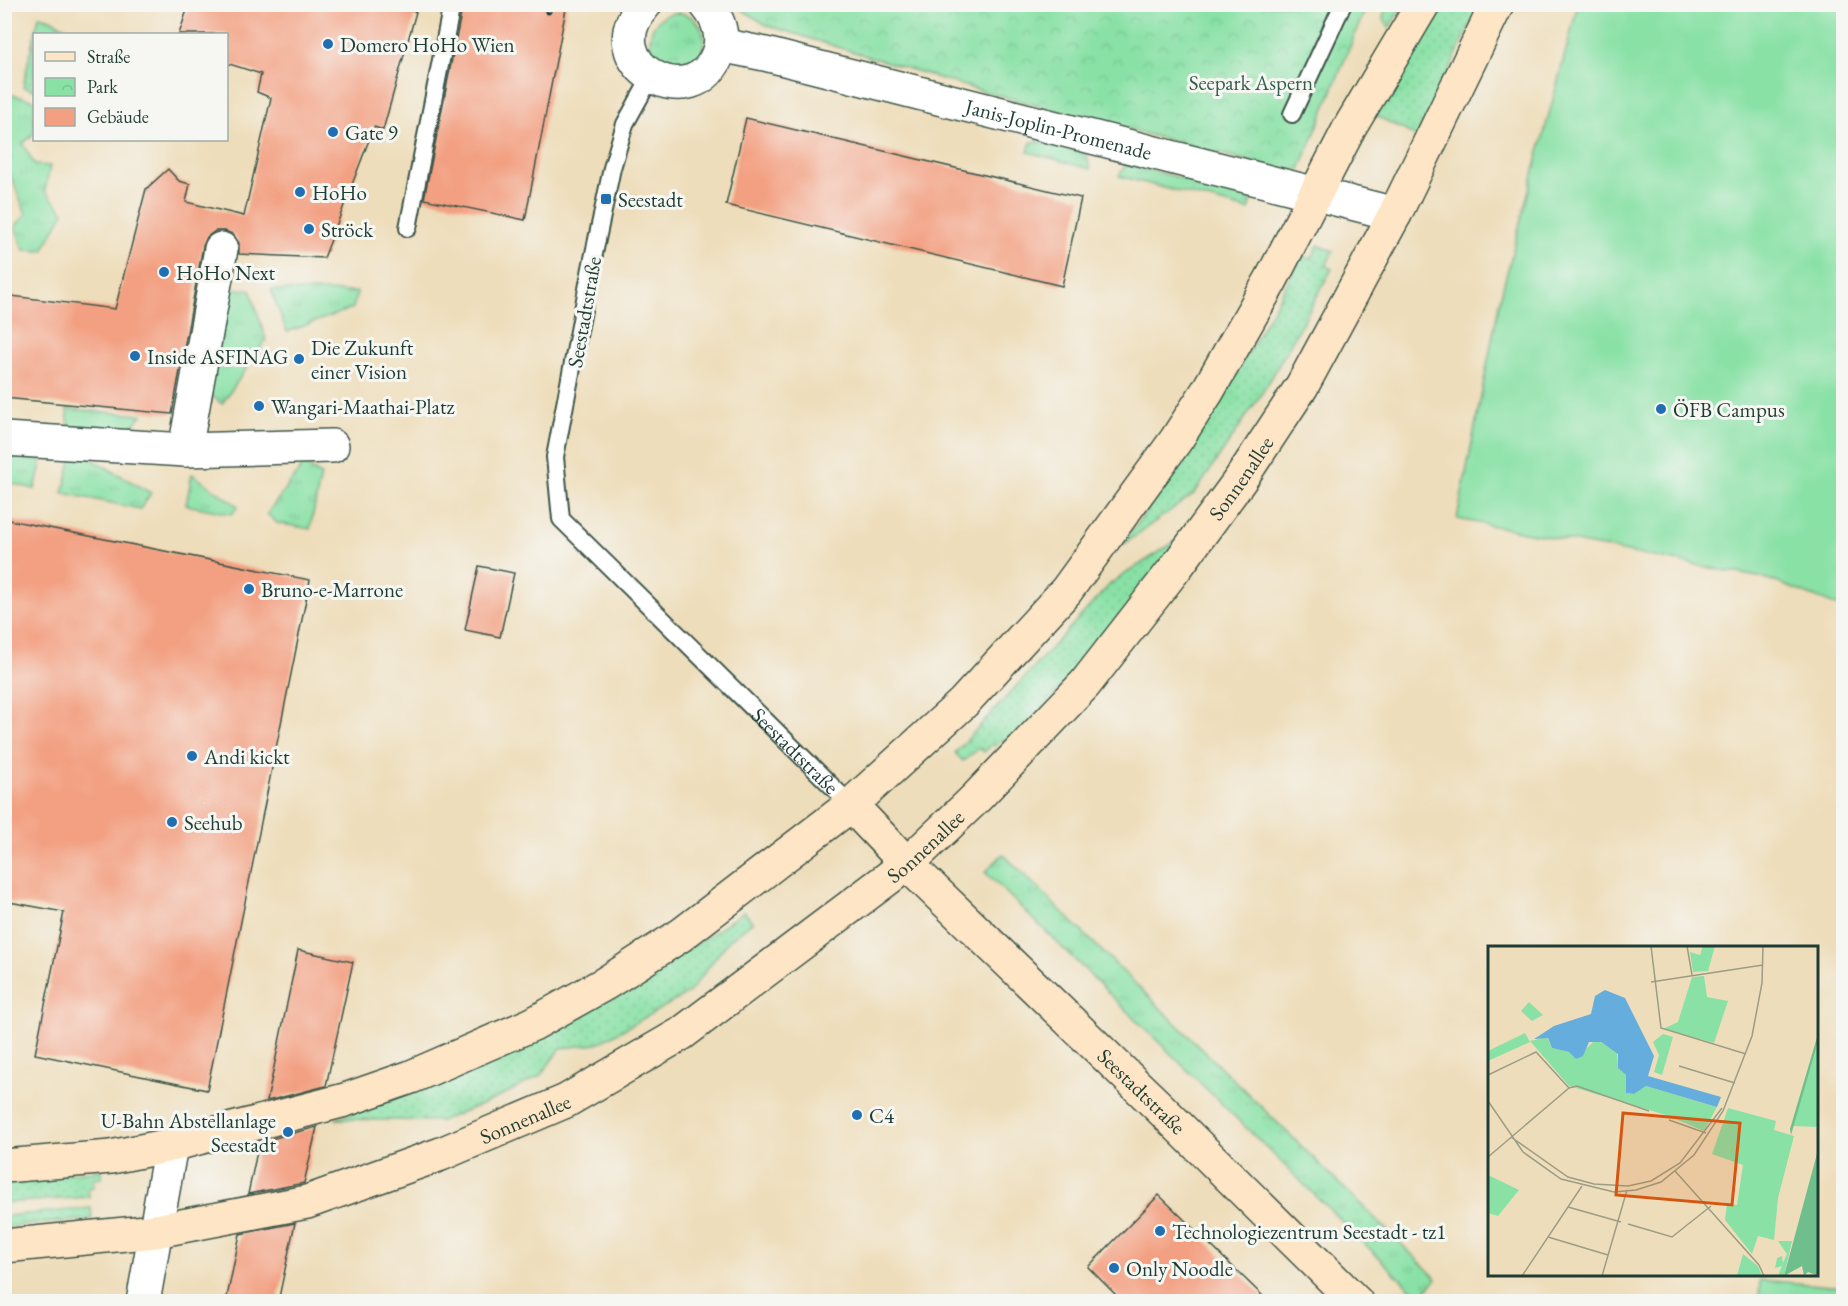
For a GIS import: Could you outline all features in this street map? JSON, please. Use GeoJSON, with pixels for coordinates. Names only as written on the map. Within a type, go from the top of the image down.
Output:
{"type":"FeatureCollection","features":[{"type":"Feature","properties":{"kind":"street"},"geometry":{"type":"LineString","coordinates":[[645,4],[631,26],[629,40],[636,61],[651,77],[664,83],[680,84],[694,80],[711,66],[721,45],[720,29],[715,15],[706,4]]}},
{"type":"Feature","properties":{"kind":"street"},"geometry":{"type":"LineString","coordinates":[[4,1166],[111,1157],[171,1145],[345,1100],[411,1077],[533,1024],[606,983],[681,935],[851,805],[963,703],[1066,591],[1176,440],[1207,392],[1350,127],[1423,4]]}},
{"type":"Feature","properties":{"kind":"street","name":"Sonnenallee"},"geometry":{"type":"LineString","coordinates":[[4,1246],[156,1231],[307,1202],[441,1154],[566,1101],[681,1034],[907,864],[976,798],[1085,684],[1177,566],[1240,480],[1302,386],[1395,214],[1497,4]]}},
{"type":"Feature","properties":{"kind":"street","name":"Janis-Joplin-Promenade"},"geometry":{"type":"LineString","coordinates":[[721,45],[765,54],[1316,192],[1395,214]]}},
{"type":"Feature","properties":{"kind":"street"},"geometry":{"type":"LineString","coordinates":[[185,450],[221,249]]}},
{"type":"Feature","properties":{"kind":"street"},"geometry":{"type":"LineString","coordinates":[[4,439],[185,450],[332,446]]}},
{"type":"Feature","properties":{"kind":"street","name":"Seestadtstraße"},"geometry":{"type":"LineString","coordinates":[[851,805],[907,864],[1160,1108],[1356,1302]]}},
{"type":"Feature","properties":{"kind":"street"},"geometry":{"type":"LineString","coordinates":[[143,1302],[171,1145]]}},
{"type":"Feature","properties":{"kind":"lane"},"geometry":{"type":"LineString","coordinates":[[408,228],[452,4]]}},
{"type":"Feature","properties":{"kind":"lane"},"geometry":{"type":"LineString","coordinates":[[1292,114],[1343,4]]}},
{"type":"Feature","properties":{"kind":"lane","name":"Seestadtstraße"},"geometry":{"type":"LineString","coordinates":[[651,77],[625,124],[612,168],[591,268],[555,457],[561,519],[851,805]]}},
{"type":"Feature","properties":{"kind":"green space","name":"Seepark Aspern"},"geometry":{"type":"Polygon","coordinates":[[[735,5],[1367,5],[1298,174],[971,88],[766,25],[735,5]]]}},
{"type":"Feature","properties":{"kind":"green space"},"geometry":{"type":"Polygon","coordinates":[[[1386,5],[1403,5],[1389,28],[1383,18],[1386,5]]]}},
{"type":"Feature","properties":{"kind":"green space"},"geometry":{"type":"Polygon","coordinates":[[[1436,5],[1480,5],[1417,137],[1373,114],[1436,5]]]}},
{"type":"Feature","properties":{"kind":"green space","name":"ÖFB Campus"},"geometry":{"type":"Polygon","coordinates":[[[1578,5],[1843,5],[1843,608],[1768,579],[1457,519],[1500,299],[1578,5]]]}},
{"type":"Feature","properties":{"kind":"green space"},"geometry":{"type":"Polygon","coordinates":[[[672,13],[682,13],[692,17],[700,25],[704,40],[700,55],[692,63],[682,67],[672,67],[662,63],[654,55],[650,45],[650,35],[654,25],[662,17],[672,13]]]}},
{"type":"Feature","properties":{"kind":"green space"},"geometry":{"type":"Polygon","coordinates":[[[39,16],[48,18],[77,33],[35,33],[39,16]]]}},
{"type":"Feature","properties":{"kind":"green space"},"geometry":{"type":"Polygon","coordinates":[[[33,40],[33,90],[23,87],[33,40]]]}},
{"type":"Feature","properties":{"kind":"green space"},"geometry":{"type":"Polygon","coordinates":[[[4,93],[33,100],[33,134],[23,144],[35,165],[50,166],[45,191],[64,212],[43,251],[24,250],[15,227],[26,214],[5,161],[4,93]]]}},
{"type":"Feature","properties":{"kind":"green space"},"geometry":{"type":"Polygon","coordinates":[[[1037,141],[1087,154],[1090,169],[1028,152],[1031,142],[1037,141]]]}},
{"type":"Feature","properties":{"kind":"green space"},"geometry":{"type":"Polygon","coordinates":[[[1126,164],[1240,193],[1252,200],[1249,210],[1119,176],[1126,164]]]}},
{"type":"Feature","properties":{"kind":"green space"},"geometry":{"type":"Polygon","coordinates":[[[1318,245],[1333,251],[1326,266],[1332,269],[1268,384],[1195,493],[1121,546],[1171,476],[1217,404],[1302,255],[1311,259],[1318,245]]]}},
{"type":"Feature","properties":{"kind":"green space"},"geometry":{"type":"Polygon","coordinates":[[[230,289],[250,289],[266,340],[222,404],[209,394],[230,289]]]}},
{"type":"Feature","properties":{"kind":"green space"},"geometry":{"type":"Polygon","coordinates":[[[271,290],[357,292],[353,308],[287,332],[271,290]]]}},
{"type":"Feature","properties":{"kind":"green space"},"geometry":{"type":"Polygon","coordinates":[[[67,409],[142,415],[127,432],[69,427],[67,409]]]}},
{"type":"Feature","properties":{"kind":"green space"},"geometry":{"type":"Polygon","coordinates":[[[74,449],[151,493],[140,509],[63,493],[74,449]]]}},
{"type":"Feature","properties":{"kind":"green space"},"geometry":{"type":"Polygon","coordinates":[[[4,457],[42,460],[35,489],[5,482],[4,457]]]}},
{"type":"Feature","properties":{"kind":"green space"},"geometry":{"type":"Polygon","coordinates":[[[304,464],[321,475],[310,529],[277,523],[267,514],[304,464]]]}},
{"type":"Feature","properties":{"kind":"green space"},"geometry":{"type":"Polygon","coordinates":[[[192,474],[238,506],[232,514],[186,505],[192,474]]]}},
{"type":"Feature","properties":{"kind":"green space"},"geometry":{"type":"Polygon","coordinates":[[[1190,532],[1153,582],[1016,738],[1012,735],[1005,742],[1002,739],[984,752],[980,748],[963,761],[955,753],[1111,583],[1190,532]]]}},
{"type":"Feature","properties":{"kind":"green space"},"geometry":{"type":"Polygon","coordinates":[[[1003,854],[1437,1279],[1419,1297],[985,872],[1003,854]]]}},
{"type":"Feature","properties":{"kind":"green space"},"geometry":{"type":"Polygon","coordinates":[[[744,911],[752,922],[729,940],[689,993],[597,1044],[561,1048],[540,1076],[495,1099],[441,1121],[335,1119],[444,1079],[548,1031],[647,975],[744,911]]]}},
{"type":"Feature","properties":{"kind":"green space"},"geometry":{"type":"Polygon","coordinates":[[[101,1170],[102,1178],[93,1179],[94,1187],[88,1188],[89,1197],[5,1203],[5,1180],[101,1170]]]}},
{"type":"Feature","properties":{"kind":"green space"},"geometry":{"type":"Polygon","coordinates":[[[91,1208],[92,1219],[5,1227],[5,1216],[91,1208]]]}},
{"type":"Feature","properties":{"kind":"green space"},"geometry":{"type":"Polygon","coordinates":[[[1760,1280],[1843,1287],[1843,1301],[1759,1301],[1760,1280]]]}},
{"type":"Feature","properties":{"kind":"building"},"geometry":{"type":"Polygon","coordinates":[[[189,4],[386,4],[416,12],[383,130],[374,127],[324,258],[239,254],[239,243],[233,234],[215,231],[207,237],[203,246],[172,414],[4,398],[4,295],[115,309],[146,189],[168,169],[179,181],[190,184],[186,202],[244,216],[271,98],[257,92],[261,74],[228,64],[228,33],[179,33],[189,4]]]}},
{"type":"Feature","properties":{"kind":"building"},"geometry":{"type":"Polygon","coordinates":[[[463,4],[567,4],[525,220],[424,199],[463,4]]]}},
{"type":"Feature","properties":{"kind":"building"},"geometry":{"type":"Polygon","coordinates":[[[746,118],[1081,198],[1062,286],[726,205],[746,118]]]}},
{"type":"Feature","properties":{"kind":"building","name":"Seehub"},"geometry":{"type":"Polygon","coordinates":[[[4,519],[310,580],[207,1090],[35,1054],[64,912],[4,901],[4,519]]]}},
{"type":"Feature","properties":{"kind":"building"},"geometry":{"type":"Polygon","coordinates":[[[479,566],[514,573],[500,637],[465,630],[479,566]]]}},
{"type":"Feature","properties":{"kind":"building"},"geometry":{"type":"Polygon","coordinates":[[[298,950],[353,962],[326,1086],[267,1101],[298,950]]]}},
{"type":"Feature","properties":{"kind":"building"},"geometry":{"type":"Polygon","coordinates":[[[317,1127],[304,1183],[248,1194],[259,1142],[317,1127]]]}},
{"type":"Feature","properties":{"kind":"building","name":"Technologiezentrum Seestadt - tz1"},"geometry":{"type":"Polygon","coordinates":[[[1159,1195],[1269,1302],[1123,1302],[1088,1267],[1159,1195]]]}},
{"type":"Feature","properties":{"kind":"building"},"geometry":{"type":"Polygon","coordinates":[[[295,1223],[278,1302],[226,1302],[240,1234],[295,1223]]]}},
{"type":"Feature","properties":{"kind":"railway"},"geometry":{"type":"LineString","coordinates":[[548,11],[550,4]]}},
{"type":"Feature","properties":{"kind":"place","name":"Domero HoHo Wien"},"geometry":{"type":"Point","coordinates":[328,44]}},
{"type":"Feature","properties":{"kind":"place","name":"Gate 9"},"geometry":{"type":"Point","coordinates":[333,132]}},
{"type":"Feature","properties":{"kind":"place","name":"HoHo"},"geometry":{"type":"Point","coordinates":[300,192]}},
{"type":"Feature","properties":{"kind":"place","name":"Seestadt"},"geometry":{"type":"Point","coordinates":[606,199]}},
{"type":"Feature","properties":{"kind":"place","name":"Ströck"},"geometry":{"type":"Point","coordinates":[309,229]}},
{"type":"Feature","properties":{"kind":"place","name":"HoHo Next"},"geometry":{"type":"Point","coordinates":[164,272]}},
{"type":"Feature","properties":{"kind":"place","name":"Inside ASFINAG"},"geometry":{"type":"Point","coordinates":[135,356]}},
{"type":"Feature","properties":{"kind":"place","name":"Die Zukunft einer Vision"},"geometry":{"type":"Point","coordinates":[299,359]}},
{"type":"Feature","properties":{"kind":"place","name":"Wangari-Maathai-Platz"},"geometry":{"type":"Point","coordinates":[259,406]}},
{"type":"Feature","properties":{"kind":"place","name":"ÖFB Campus"},"geometry":{"type":"Point","coordinates":[1661,409]}},
{"type":"Feature","properties":{"kind":"place","name":"Bruno-e-Marrone"},"geometry":{"type":"Point","coordinates":[249,589]}},
{"type":"Feature","properties":{"kind":"place","name":"Andi kickt"},"geometry":{"type":"Point","coordinates":[192,756]}},
{"type":"Feature","properties":{"kind":"place","name":"Seehub"},"geometry":{"type":"Point","coordinates":[172,822]}},
{"type":"Feature","properties":{"kind":"place","name":"C4"},"geometry":{"type":"Point","coordinates":[857,1115]}},
{"type":"Feature","properties":{"kind":"place","name":"U-Bahn Abstellanlage Seestadt"},"geometry":{"type":"Point","coordinates":[288,1132]}},
{"type":"Feature","properties":{"kind":"place","name":"Technologiezentrum Seestadt - tz1"},"geometry":{"type":"Point","coordinates":[1160,1231]}},
{"type":"Feature","properties":{"kind":"place","name":"Only Noodle"},"geometry":{"type":"Point","coordinates":[1114,1268]}}]}
